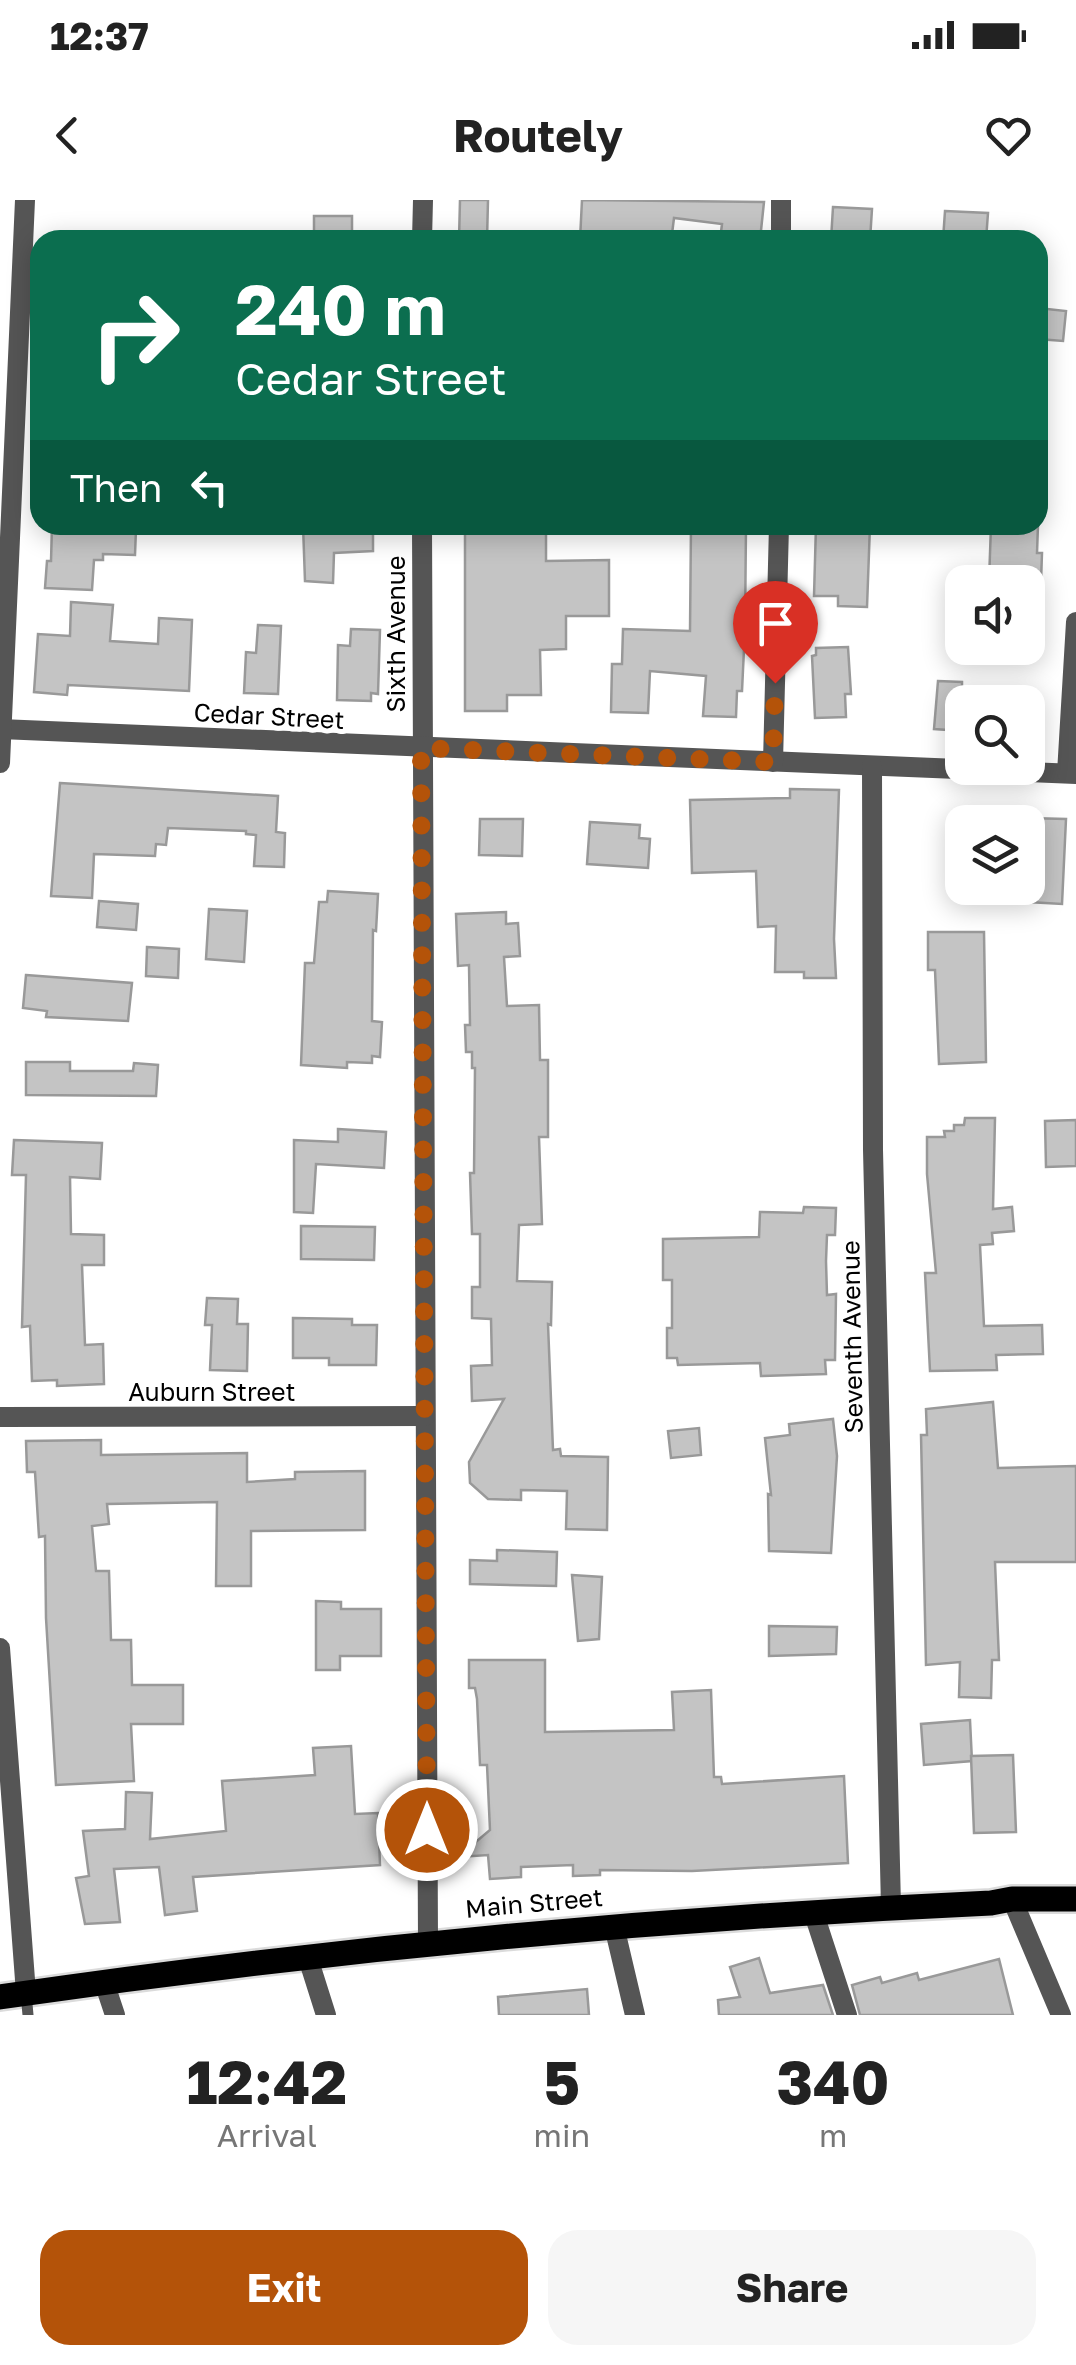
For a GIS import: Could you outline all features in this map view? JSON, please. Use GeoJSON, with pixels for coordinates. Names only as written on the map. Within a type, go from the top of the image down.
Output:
{"type":"FeatureCollection","features":[{"type":"Feature","properties":{"kind":"main road","name":"Main Street"},"geometry":{"type":"LineString","coordinates":[[18,2002],[104,1982],[428,1942],[813,1912],[1012,1899],[1076,1899]]}},
{"type":"Feature","properties":{"kind":"street"},"geometry":{"type":"LineString","coordinates":[[0,763],[9,383],[25,200]]}},
{"type":"Feature","properties":{"kind":"street"},"geometry":{"type":"LineString","coordinates":[[422,200],[422,230]]}},
{"type":"Feature","properties":{"kind":"street"},"geometry":{"type":"LineString","coordinates":[[782,200],[782,230]]}},
{"type":"Feature","properties":{"kind":"street","name":"Sixth Avenue"},"geometry":{"type":"LineString","coordinates":[[422,535],[428,1942]]}},
{"type":"Feature","properties":{"kind":"street"},"geometry":{"type":"LineString","coordinates":[[773,762],[779,535]]}},
{"type":"Feature","properties":{"kind":"street"},"geometry":{"type":"LineString","coordinates":[[1071,774],[1076,622]]}},
{"type":"Feature","properties":{"kind":"street","name":"Cedar Street"},"geometry":{"type":"LineString","coordinates":[[1,729],[1071,774]]}},
{"type":"Feature","properties":{"kind":"street","name":"Seventh Avenue"},"geometry":{"type":"LineString","coordinates":[[872,766],[873,1170],[891,1908]]}},
{"type":"Feature","properties":{"kind":"street","name":"Auburn Street"},"geometry":{"type":"LineString","coordinates":[[0,1417],[425,1416]]}},
{"type":"Feature","properties":{"kind":"street"},"geometry":{"type":"LineString","coordinates":[[0,1648],[18,2002]]}},
{"type":"Feature","properties":{"kind":"street"},"geometry":{"type":"LineString","coordinates":[[1012,1899],[1061,2015]]}},
{"type":"Feature","properties":{"kind":"street"},"geometry":{"type":"LineString","coordinates":[[813,1912],[847,2015]]}},
{"type":"Feature","properties":{"kind":"street"},"geometry":{"type":"LineString","coordinates":[[614,1926],[635,2015]]}},
{"type":"Feature","properties":{"kind":"street"},"geometry":{"type":"LineString","coordinates":[[307,1955],[326,2015]]}},
{"type":"Feature","properties":{"kind":"street"},"geometry":{"type":"LineString","coordinates":[[104,1982],[115,2015]]}},
{"type":"Feature","properties":{"kind":"building"},"geometry":{"type":"Polygon","coordinates":[[[460,200],[488,200],[487,230],[459,230],[460,200]]]}},
{"type":"Feature","properties":{"kind":"building"},"geometry":{"type":"Polygon","coordinates":[[[582,200],[764,202],[761,230],[721,230],[722,224],[674,218],[672,230],[580,230],[582,200]]]}},
{"type":"Feature","properties":{"kind":"building"},"geometry":{"type":"Polygon","coordinates":[[[833,207],[872,209],[871,230],[832,230],[833,207]]]}},
{"type":"Feature","properties":{"kind":"building"},"geometry":{"type":"Polygon","coordinates":[[[945,211],[988,213],[987,230],[944,230],[945,211]]]}},
{"type":"Feature","properties":{"kind":"building"},"geometry":{"type":"Polygon","coordinates":[[[314,216],[352,216],[352,230],[314,230],[314,216]]]}},
{"type":"Feature","properties":{"kind":"building"},"geometry":{"type":"Polygon","coordinates":[[[1048,309],[1066,311],[1063,341],[1048,340],[1048,309]]]}},
{"type":"Feature","properties":{"kind":"building"},"geometry":{"type":"Polygon","coordinates":[[[52,535],[136,535],[135,555],[103,554],[103,560],[94,560],[92,590],[45,588],[47,561],[51,561],[52,535]]]}},
{"type":"Feature","properties":{"kind":"building"},"geometry":{"type":"Polygon","coordinates":[[[303,535],[373,535],[373,551],[334,553],[333,583],[305,581],[303,535]]]}},
{"type":"Feature","properties":{"kind":"building"},"geometry":{"type":"Polygon","coordinates":[[[465,535],[546,535],[546,561],[609,560],[609,616],[566,616],[566,649],[540,650],[541,695],[507,695],[507,711],[465,711],[465,535]]]}},
{"type":"Feature","properties":{"kind":"building"},"geometry":{"type":"Polygon","coordinates":[[[691,535],[746,535],[742,691],[737,691],[736,717],[703,716],[706,676],[650,671],[648,713],[611,712],[612,664],[622,664],[623,629],[690,631],[691,535]]]}},
{"type":"Feature","properties":{"kind":"building"},"geometry":{"type":"Polygon","coordinates":[[[816,535],[870,535],[867,607],[838,606],[838,596],[814,596],[816,535]]]}},
{"type":"Feature","properties":{"kind":"building"},"geometry":{"type":"Polygon","coordinates":[[[991,535],[1038,535],[1037,553],[1042,553],[1042,565],[990,565],[991,535]]]}},
{"type":"Feature","properties":{"kind":"building"},"geometry":{"type":"Polygon","coordinates":[[[71,602],[113,605],[110,641],[158,644],[159,618],[192,620],[189,691],[68,685],[67,695],[34,692],[38,634],[70,636],[71,602]]]}},
{"type":"Feature","properties":{"kind":"building"},"geometry":{"type":"Polygon","coordinates":[[[258,625],[281,626],[278,694],[244,693],[246,652],[256,653],[258,625]]]}},
{"type":"Feature","properties":{"kind":"building"},"geometry":{"type":"Polygon","coordinates":[[[351,629],[380,630],[378,694],[371,693],[371,701],[337,700],[338,645],[350,646],[351,629]]]}},
{"type":"Feature","properties":{"kind":"building"},"geometry":{"type":"Polygon","coordinates":[[[848,647],[851,694],[845,694],[846,717],[815,718],[812,656],[816,655],[816,648],[848,647]]]}},
{"type":"Feature","properties":{"kind":"building"},"geometry":{"type":"Polygon","coordinates":[[[938,681],[962,682],[945,685],[945,730],[934,729],[938,681]]]}},
{"type":"Feature","properties":{"kind":"building"},"geometry":{"type":"Polygon","coordinates":[[[60,783],[278,796],[276,832],[285,833],[284,867],[254,866],[256,835],[246,831],[168,828],[166,845],[156,844],[155,856],[94,854],[92,898],[51,896],[60,783]]]}},
{"type":"Feature","properties":{"kind":"building"},"geometry":{"type":"Polygon","coordinates":[[[790,789],[839,790],[836,978],[804,978],[804,972],[775,972],[776,926],[758,927],[756,871],[692,873],[690,800],[790,798],[790,789]]]}},
{"type":"Feature","properties":{"kind":"building"},"geometry":{"type":"Polygon","coordinates":[[[1045,818],[1066,819],[1062,904],[1045,903],[1045,818]]]}},
{"type":"Feature","properties":{"kind":"building"},"geometry":{"type":"Polygon","coordinates":[[[480,819],[523,819],[522,856],[479,855],[480,819]]]}},
{"type":"Feature","properties":{"kind":"building"},"geometry":{"type":"Polygon","coordinates":[[[590,822],[640,825],[639,838],[650,839],[648,868],[587,864],[590,822]]]}},
{"type":"Feature","properties":{"kind":"building"},"geometry":{"type":"Polygon","coordinates":[[[328,891],[378,894],[376,931],[373,930],[372,1021],[382,1022],[380,1057],[372,1056],[372,1063],[347,1062],[347,1068],[301,1065],[305,963],[314,963],[319,902],[327,902],[328,891]]]}},
{"type":"Feature","properties":{"kind":"building"},"geometry":{"type":"Polygon","coordinates":[[[99,901],[138,904],[136,930],[97,927],[99,901]]]}},
{"type":"Feature","properties":{"kind":"building"},"geometry":{"type":"Polygon","coordinates":[[[209,909],[247,911],[244,962],[206,959],[209,909]]]}},
{"type":"Feature","properties":{"kind":"building"},"geometry":{"type":"Polygon","coordinates":[[[506,912],[506,924],[518,923],[520,956],[504,957],[507,1006],[539,1005],[540,1060],[548,1060],[548,1137],[539,1137],[542,1224],[519,1225],[517,1281],[552,1282],[551,1325],[548,1324],[553,1450],[560,1449],[561,1456],[608,1457],[607,1530],[566,1529],[567,1491],[521,1490],[521,1500],[488,1499],[470,1483],[469,1462],[504,1399],[472,1401],[471,1366],[492,1365],[491,1319],[472,1318],[472,1287],[480,1287],[480,1234],[472,1234],[470,1173],[474,1173],[475,1068],[472,1052],[466,1052],[465,1025],[470,1025],[469,965],[458,966],[456,914],[506,912]]]}},
{"type":"Feature","properties":{"kind":"building"},"geometry":{"type":"Polygon","coordinates":[[[928,932],[984,932],[986,1062],[939,1064],[935,970],[928,970],[928,932]]]}},
{"type":"Feature","properties":{"kind":"building"},"geometry":{"type":"Polygon","coordinates":[[[147,947],[179,949],[178,978],[146,976],[147,947]]]}},
{"type":"Feature","properties":{"kind":"building"},"geometry":{"type":"Polygon","coordinates":[[[26,975],[132,983],[128,1021],[46,1017],[47,1011],[23,1008],[26,975]]]}},
{"type":"Feature","properties":{"kind":"building"},"geometry":{"type":"Polygon","coordinates":[[[26,1062],[70,1062],[70,1071],[133,1071],[134,1063],[158,1065],[156,1096],[26,1095],[26,1062]]]}},
{"type":"Feature","properties":{"kind":"building"},"geometry":{"type":"Polygon","coordinates":[[[965,1118],[995,1118],[993,1209],[1012,1207],[1014,1231],[992,1233],[993,1244],[980,1245],[984,1326],[1042,1325],[1043,1354],[996,1355],[997,1370],[930,1371],[925,1273],[936,1273],[927,1137],[945,1137],[944,1131],[964,1125],[965,1118]]]}},
{"type":"Feature","properties":{"kind":"building"},"geometry":{"type":"Polygon","coordinates":[[[1076,1120],[1076,1166],[1046,1167],[1045,1121],[1076,1120]]]}},
{"type":"Feature","properties":{"kind":"building"},"geometry":{"type":"Polygon","coordinates":[[[338,1129],[386,1132],[384,1168],[316,1164],[313,1213],[294,1212],[294,1140],[338,1142],[338,1129]]]}},
{"type":"Feature","properties":{"kind":"building"},"geometry":{"type":"Polygon","coordinates":[[[14,1140],[102,1143],[100,1179],[70,1177],[71,1234],[104,1235],[104,1265],[82,1265],[85,1345],[103,1344],[104,1384],[57,1386],[57,1380],[32,1381],[30,1326],[22,1327],[26,1175],[12,1175],[14,1140]]]}},
{"type":"Feature","properties":{"kind":"building"},"geometry":{"type":"Polygon","coordinates":[[[804,1207],[836,1208],[835,1235],[827,1235],[826,1261],[827,1295],[836,1294],[835,1360],[825,1360],[826,1374],[761,1376],[760,1363],[678,1365],[677,1358],[667,1358],[667,1328],[672,1328],[672,1280],[663,1280],[663,1239],[759,1237],[760,1212],[803,1213],[804,1207]]]}},
{"type":"Feature","properties":{"kind":"building"},"geometry":{"type":"Polygon","coordinates":[[[301,1226],[375,1227],[374,1260],[301,1259],[301,1226]]]}},
{"type":"Feature","properties":{"kind":"building"},"geometry":{"type":"Polygon","coordinates":[[[207,1298],[238,1299],[237,1324],[248,1324],[247,1371],[210,1370],[212,1325],[205,1325],[207,1298]]]}},
{"type":"Feature","properties":{"kind":"building"},"geometry":{"type":"Polygon","coordinates":[[[293,1318],[352,1319],[352,1325],[377,1325],[376,1365],[329,1365],[329,1358],[293,1358],[293,1318]]]}},
{"type":"Feature","properties":{"kind":"building"},"geometry":{"type":"Polygon","coordinates":[[[993,1402],[998,1468],[1076,1466],[1076,1562],[995,1562],[999,1660],[992,1660],[991,1698],[959,1697],[960,1662],[926,1665],[921,1435],[927,1435],[926,1409],[993,1402]]]}},
{"type":"Feature","properties":{"kind":"building"},"geometry":{"type":"Polygon","coordinates":[[[833,1419],[837,1456],[831,1553],[769,1551],[768,1494],[771,1495],[765,1438],[790,1435],[789,1424],[833,1419]]]}},
{"type":"Feature","properties":{"kind":"building"},"geometry":{"type":"Polygon","coordinates":[[[699,1428],[701,1455],[671,1458],[668,1431],[699,1428]]]}},
{"type":"Feature","properties":{"kind":"building"},"geometry":{"type":"Polygon","coordinates":[[[101,1440],[101,1455],[247,1453],[247,1482],[295,1479],[295,1472],[365,1471],[365,1530],[251,1531],[251,1586],[216,1586],[217,1502],[107,1504],[109,1524],[92,1526],[96,1571],[109,1571],[111,1640],[131,1640],[132,1685],[183,1685],[183,1724],[131,1724],[134,1781],[56,1785],[45,1536],[39,1537],[35,1472],[27,1472],[26,1441],[101,1440]]]}},
{"type":"Feature","properties":{"kind":"building"},"geometry":{"type":"Polygon","coordinates":[[[497,1550],[557,1552],[556,1586],[470,1584],[470,1560],[497,1561],[497,1550]]]}},
{"type":"Feature","properties":{"kind":"building"},"geometry":{"type":"Polygon","coordinates":[[[572,1575],[602,1577],[599,1639],[578,1641],[572,1575]]]}},
{"type":"Feature","properties":{"kind":"building"},"geometry":{"type":"Polygon","coordinates":[[[316,1601],[341,1602],[341,1609],[381,1609],[381,1656],[340,1656],[340,1670],[316,1670],[316,1601]]]}},
{"type":"Feature","properties":{"kind":"building"},"geometry":{"type":"Polygon","coordinates":[[[769,1626],[837,1627],[836,1654],[769,1656],[769,1626]]]}},
{"type":"Feature","properties":{"kind":"building"},"geometry":{"type":"Polygon","coordinates":[[[469,1660],[545,1660],[545,1732],[674,1730],[672,1692],[711,1690],[714,1777],[721,1777],[722,1784],[844,1776],[848,1863],[692,1871],[600,1870],[600,1875],[573,1876],[573,1865],[521,1867],[521,1877],[490,1879],[488,1855],[458,1857],[490,1830],[487,1765],[480,1765],[477,1699],[475,1688],[469,1688],[469,1660]]]}},
{"type":"Feature","properties":{"kind":"building"},"geometry":{"type":"Polygon","coordinates":[[[970,1720],[972,1761],[924,1765],[921,1724],[970,1720]]]}},
{"type":"Feature","properties":{"kind":"building"},"geometry":{"type":"Polygon","coordinates":[[[351,1746],[355,1814],[378,1813],[380,1865],[193,1877],[197,1911],[165,1915],[159,1867],[114,1869],[120,1922],[85,1924],[76,1878],[89,1876],[83,1831],[125,1829],[126,1792],[152,1793],[150,1839],[226,1831],[222,1781],[315,1775],[313,1748],[351,1746]]]}},
{"type":"Feature","properties":{"kind":"building"},"geometry":{"type":"Polygon","coordinates":[[[1013,1755],[1016,1832],[974,1833],[971,1756],[1013,1755]]]}},
{"type":"Feature","properties":{"kind":"building"},"geometry":{"type":"Polygon","coordinates":[[[759,1958],[770,1993],[823,1985],[833,2015],[719,2015],[718,2000],[740,1997],[730,1967],[759,1958]]]}},
{"type":"Feature","properties":{"kind":"building"},"geometry":{"type":"Polygon","coordinates":[[[999,1959],[1013,2015],[860,2015],[852,1985],[880,1977],[882,1983],[917,1973],[919,1980],[999,1959]]]}},
{"type":"Feature","properties":{"kind":"building"},"geometry":{"type":"Polygon","coordinates":[[[587,1989],[589,2015],[499,2015],[498,1997],[587,1989]]]}},
{"type":"Feature","properties":{"kind":"route"},"geometry":{"type":"LineString","coordinates":[[427,1830],[421,748],[773,762],[775,683]]}}]}
